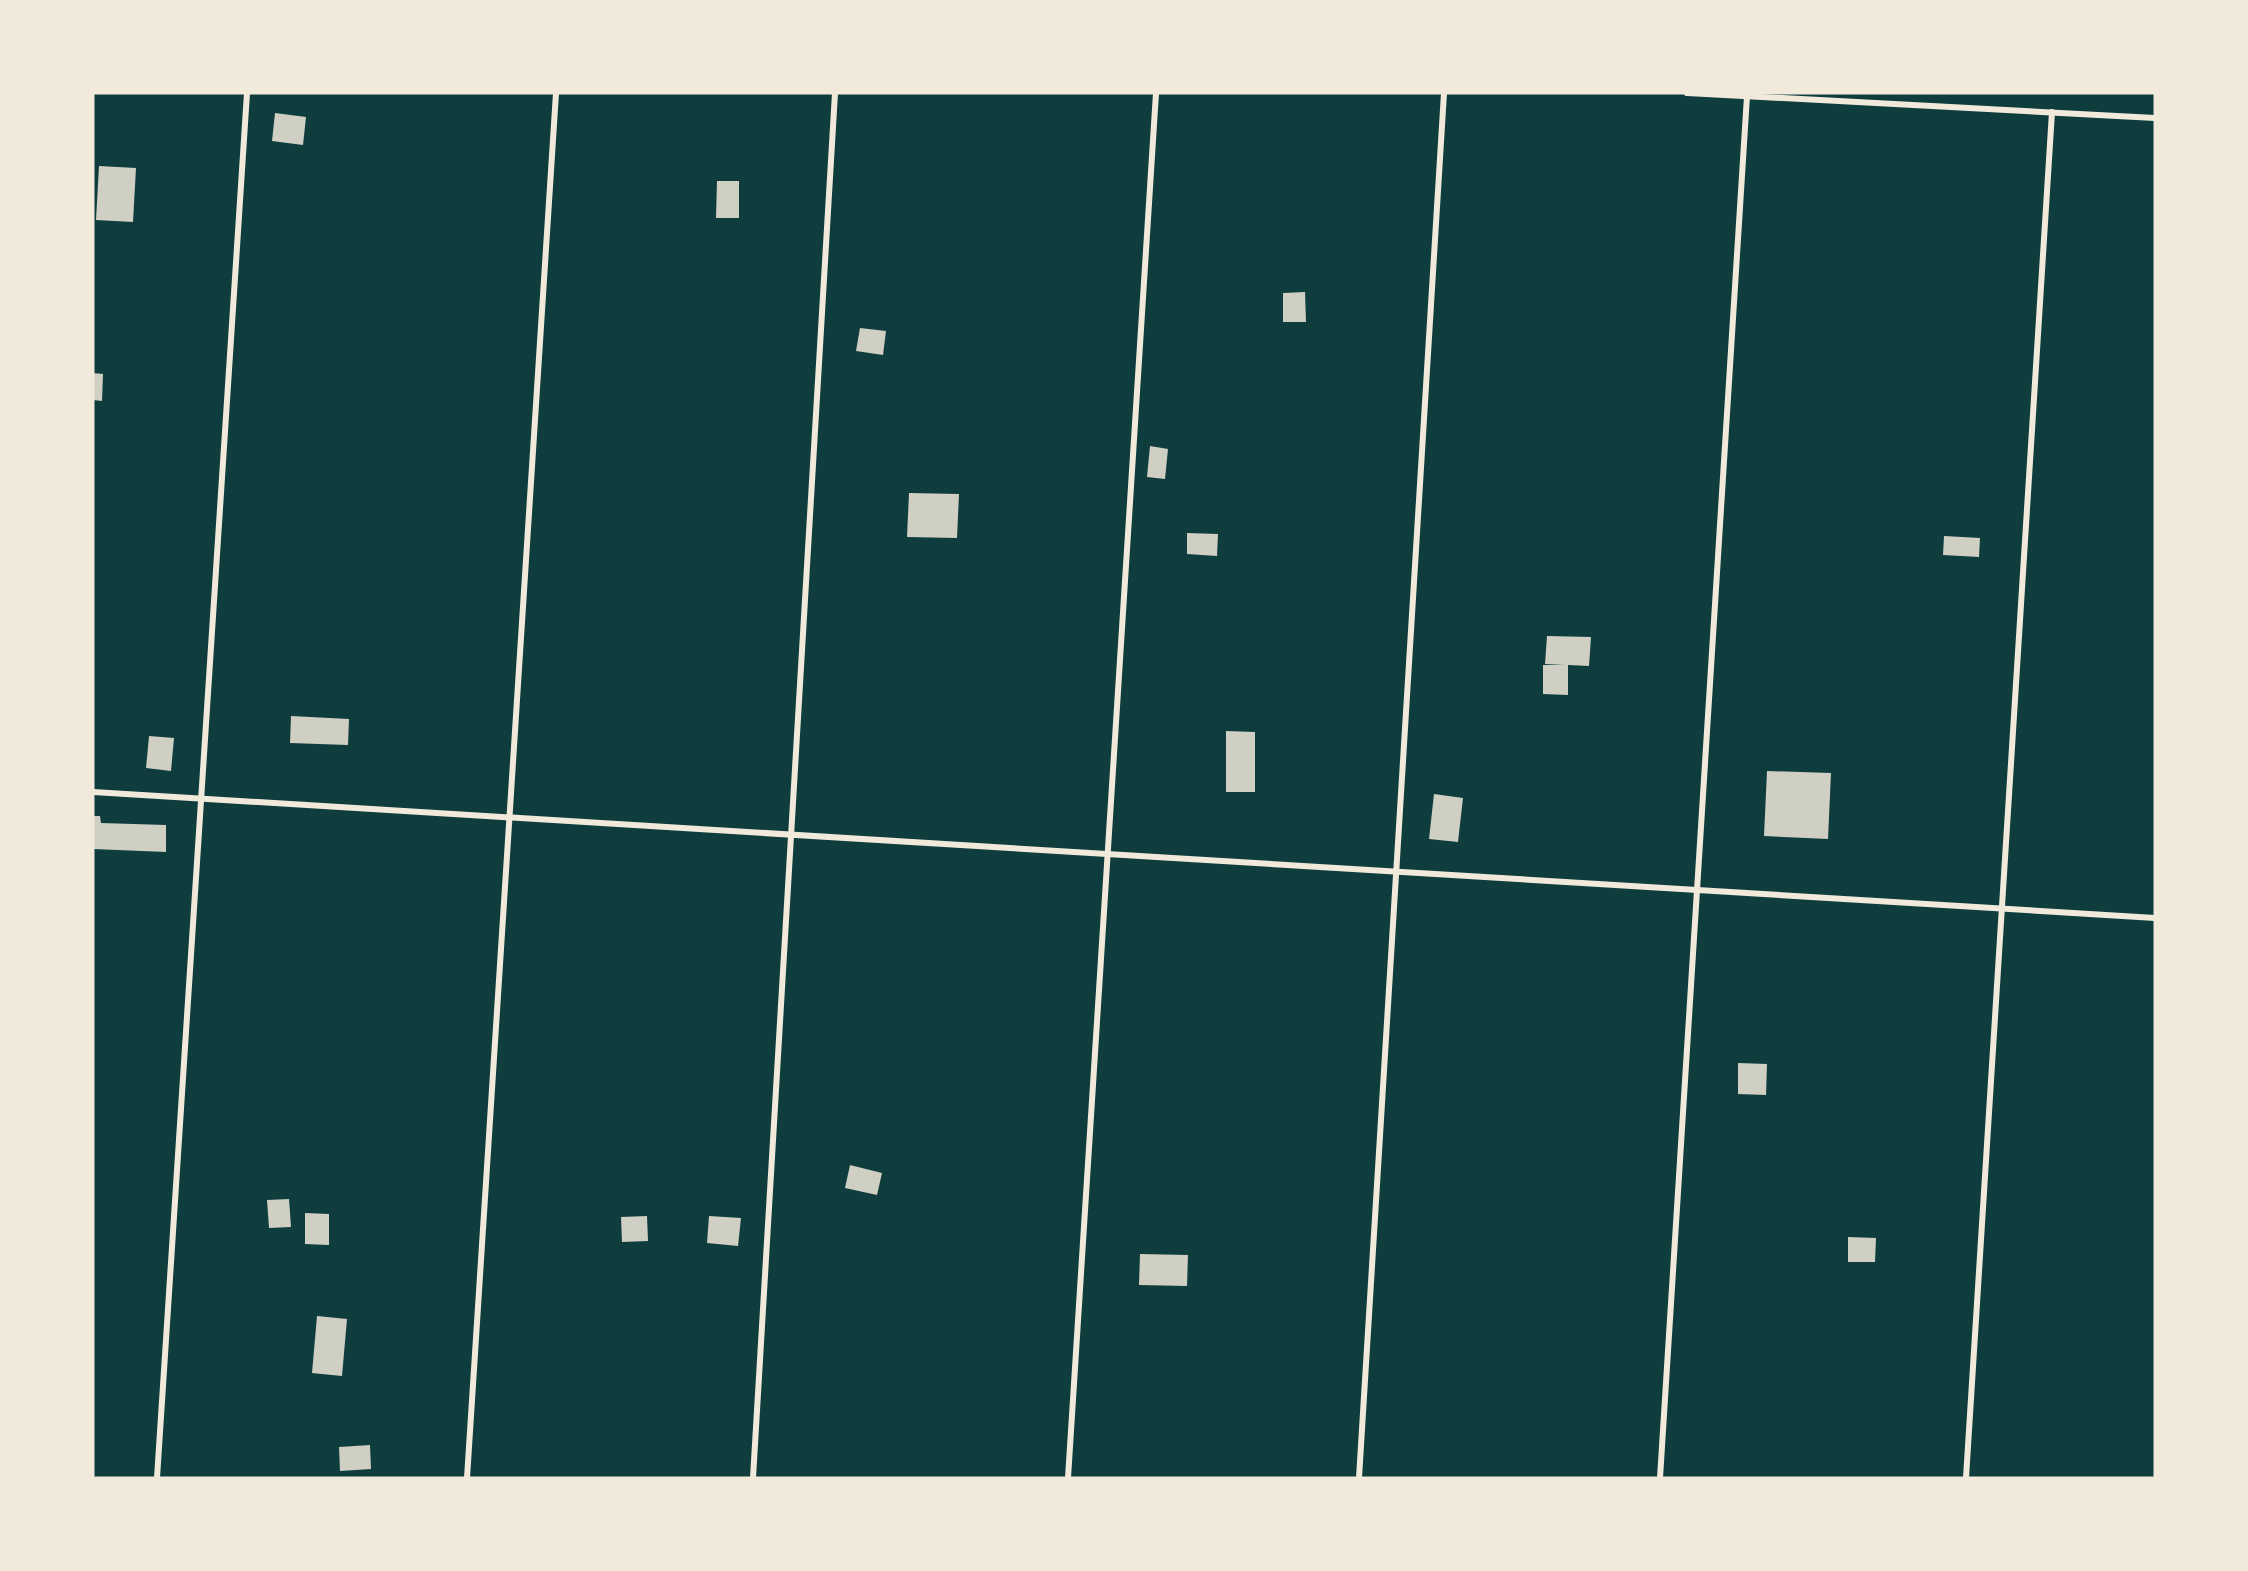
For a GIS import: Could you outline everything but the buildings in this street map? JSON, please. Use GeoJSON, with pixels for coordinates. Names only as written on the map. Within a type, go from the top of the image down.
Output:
{"type":"FeatureCollection","features":[{"type":"Feature","properties":{"kind":"street"},"geometry":{"type":"LineString","coordinates":[[157,1478],[247,93]]}},
{"type":"Feature","properties":{"kind":"street"},"geometry":{"type":"LineString","coordinates":[[466,1478],[556,93]]}},
{"type":"Feature","properties":{"kind":"street"},"geometry":{"type":"LineString","coordinates":[[753,1478],[835,93]]}},
{"type":"Feature","properties":{"kind":"street"},"geometry":{"type":"LineString","coordinates":[[1068,1478],[1156,93]]}},
{"type":"Feature","properties":{"kind":"street"},"geometry":{"type":"LineString","coordinates":[[1359,1478],[1444,93]]}},
{"type":"Feature","properties":{"kind":"street"},"geometry":{"type":"LineString","coordinates":[[1687,93],[2155,118]]}},
{"type":"Feature","properties":{"kind":"street"},"geometry":{"type":"LineString","coordinates":[[1660,1478],[1747,96]]}},
{"type":"Feature","properties":{"kind":"street"},"geometry":{"type":"LineString","coordinates":[[1966,1478],[2052,112]]}},
{"type":"Feature","properties":{"kind":"street"},"geometry":{"type":"LineString","coordinates":[[93,792],[2155,918]]}}]}
